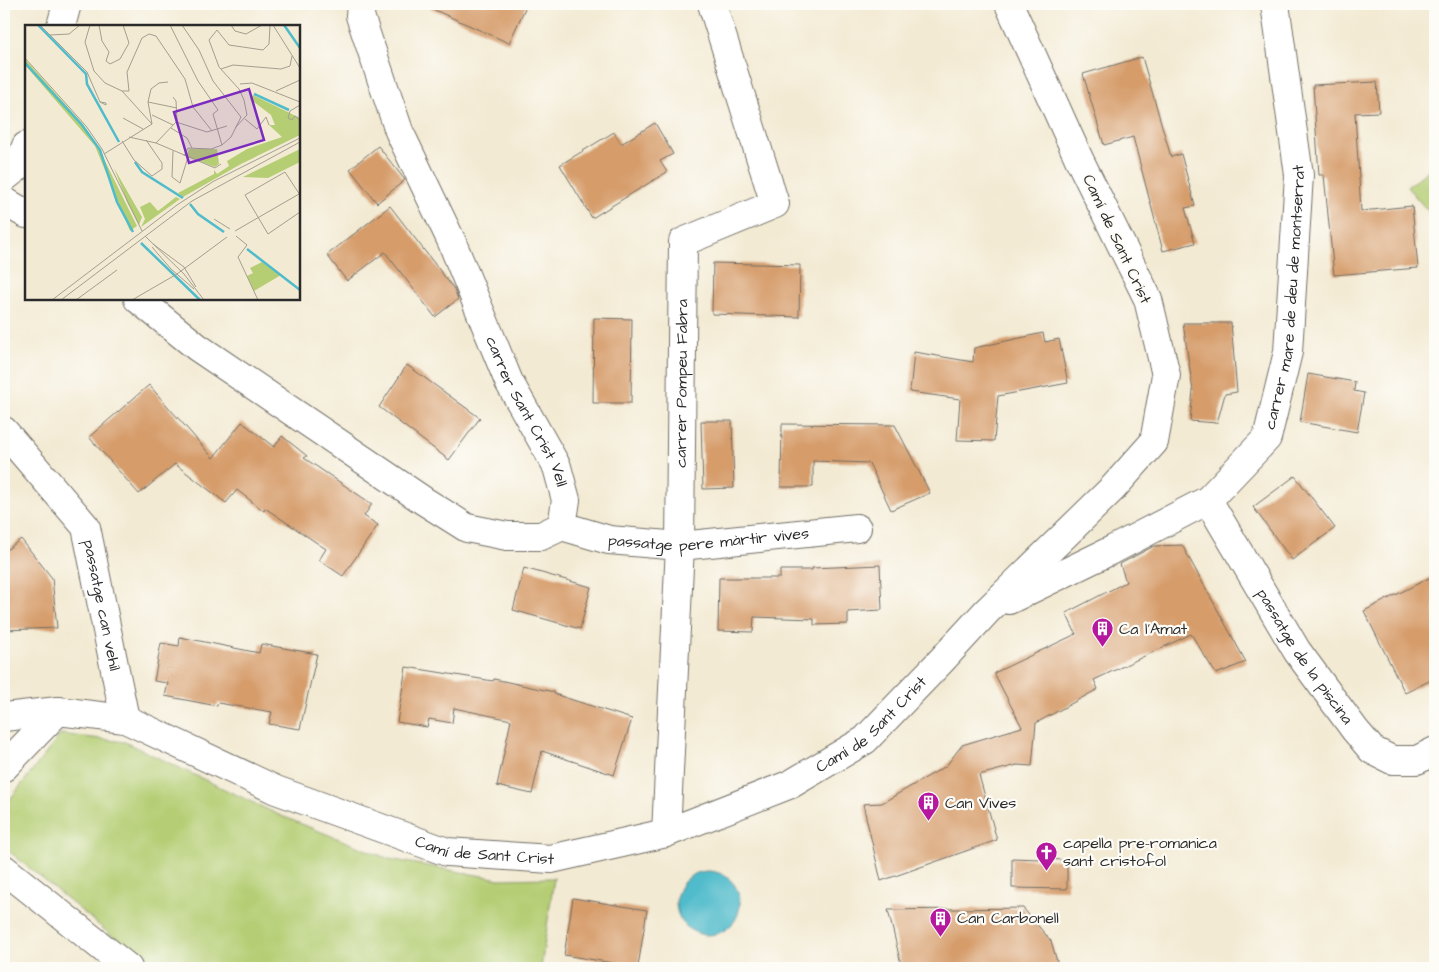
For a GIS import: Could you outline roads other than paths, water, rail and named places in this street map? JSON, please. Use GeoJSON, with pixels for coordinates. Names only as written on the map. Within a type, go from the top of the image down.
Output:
{"type":"FeatureCollection","features":[{"type":"Feature","properties":{"kind":"street"},"geometry":{"type":"LineString","coordinates":[[61,25],[67,4]]}},
{"type":"Feature","properties":{"kind":"street","name":"carrer Sant Crist Vell"},"geometry":{"type":"LineString","coordinates":[[361,4],[360,16],[398,131],[451,240],[510,382],[557,467],[566,500],[562,526]]}},
{"type":"Feature","properties":{"kind":"street","name":"carrer Pompeu Fabra"},"geometry":{"type":"LineString","coordinates":[[666,833],[680,546],[683,242],[775,204],[712,4]]}},
{"type":"Feature","properties":{"kind":"street","name":"Camí de Sant Crist"},"geometry":{"type":"LineString","coordinates":[[4,717],[58,711],[125,719],[276,790],[447,852],[551,859],[666,833],[791,784],[866,740],[987,611],[1113,488],[1154,442],[1166,375],[1148,299],[1080,159],[1009,4]]}},
{"type":"Feature","properties":{"kind":"street","name":"carrer mare de deu de montserrat"},"geometry":{"type":"LineString","coordinates":[[987,611],[1114,549],[1208,500],[1266,438],[1288,352],[1299,175],[1275,4]]}},
{"type":"Feature","properties":{"kind":"street"},"geometry":{"type":"LineString","coordinates":[[4,178],[18,167],[25,149]]}},
{"type":"Feature","properties":{"kind":"street"},"geometry":{"type":"LineString","coordinates":[[4,201],[25,213]]}},
{"type":"Feature","properties":{"kind":"street"},"geometry":{"type":"LineString","coordinates":[[139,300],[197,347],[424,501],[467,528],[507,536],[541,536],[562,526]]}},
{"type":"Feature","properties":{"kind":"street","name":"passatge can vehil"},"geometry":{"type":"LineString","coordinates":[[4,431],[86,527],[125,719]]}},
{"type":"Feature","properties":{"kind":"street","name":"passatge de la piscina"},"geometry":{"type":"LineString","coordinates":[[1208,500],[1297,651],[1372,750],[1392,760],[1417,760],[1435,751]]}},
{"type":"Feature","properties":{"kind":"street","name":"passatge pere màrtir vives"},"geometry":{"type":"LineString","coordinates":[[562,526],[609,540],[680,546],[857,528]]}},
{"type":"Feature","properties":{"kind":"street"},"geometry":{"type":"LineString","coordinates":[[4,767],[58,711]]}},
{"type":"Feature","properties":{"kind":"street"},"geometry":{"type":"LineString","coordinates":[[4,869],[128,968]]}},
{"type":"Feature","properties":{"kind":"water"},"geometry":{"type":"Polygon","coordinates":[[[702,871],[714,871],[731,880],[738,891],[740,903],[738,915],[731,926],[714,935],[702,935],[690,930],[681,921],[676,909],[676,897],[681,885],[690,876],[702,871]]]}},
{"type":"Feature","properties":{"kind":"place","name":"Ca l'Amat"},"geometry":{"type":"Point","coordinates":[1103,648]}},
{"type":"Feature","properties":{"kind":"place","name":"Can Vives"},"geometry":{"type":"Point","coordinates":[929,822]}},
{"type":"Feature","properties":{"kind":"place","name":"capella pre-romanica sant cristofol"},"geometry":{"type":"Point","coordinates":[1047,871]}},
{"type":"Feature","properties":{"kind":"place","name":"Can Carbonell"},"geometry":{"type":"Point","coordinates":[941,937]}}]}
